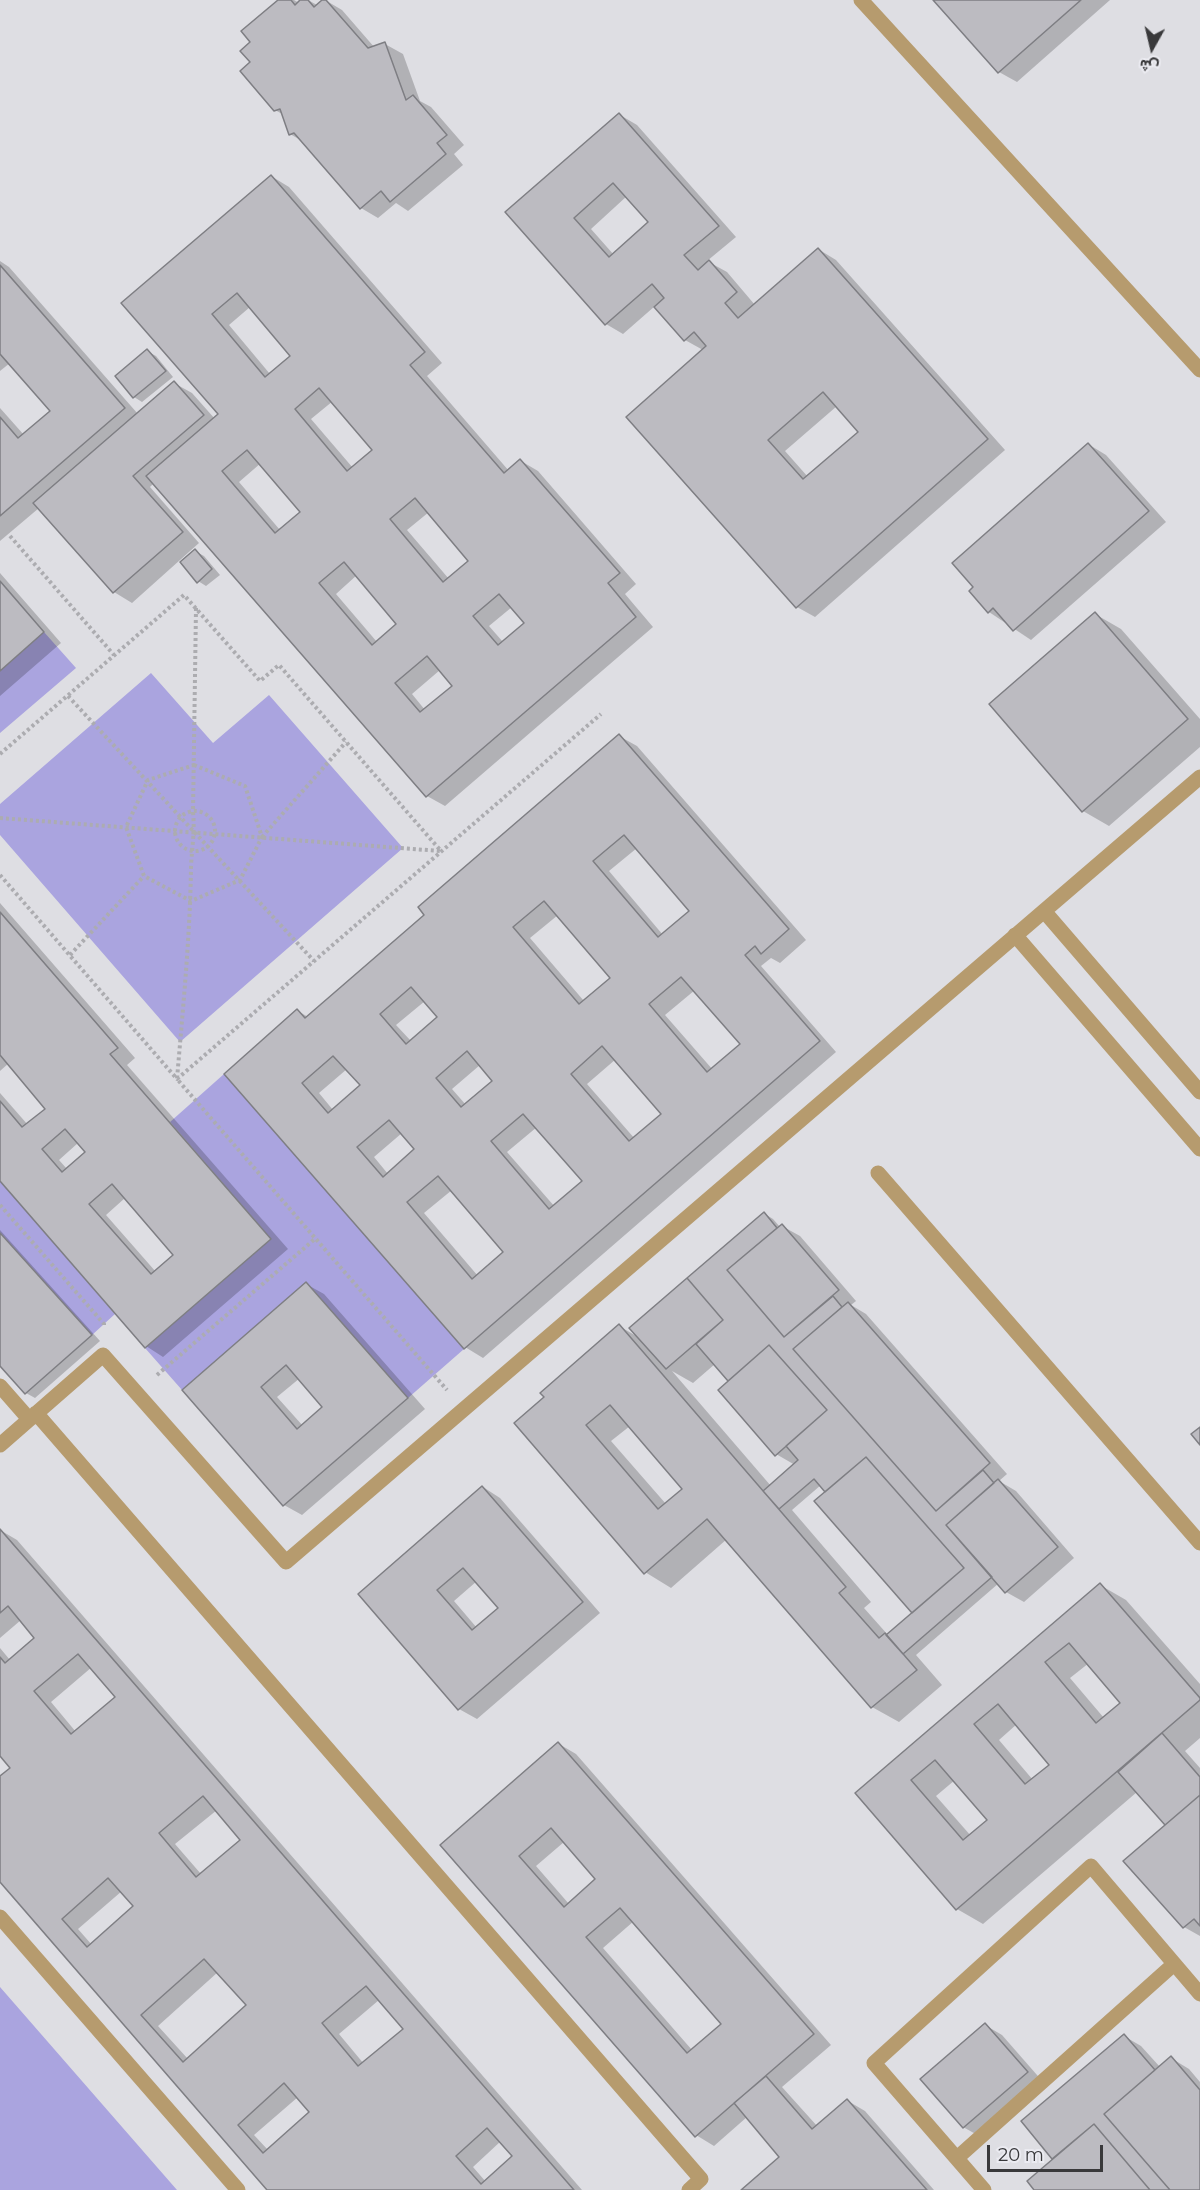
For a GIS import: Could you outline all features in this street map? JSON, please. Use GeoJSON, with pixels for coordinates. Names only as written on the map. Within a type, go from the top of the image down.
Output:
{"type":"FeatureCollection","features":[{"type":"Feature","properties":{"kind":"street"},"geometry":{"type":"LineString","coordinates":[[861,0],[1200,370]]}},
{"type":"Feature","properties":{"kind":"street"},"geometry":{"type":"LineString","coordinates":[[0,1445],[104,1355],[286,1562],[1200,777]]}},
{"type":"Feature","properties":{"kind":"street"},"geometry":{"type":"LineString","coordinates":[[1044,911],[1200,1092]]}},
{"type":"Feature","properties":{"kind":"street"},"geometry":{"type":"LineString","coordinates":[[1016,935],[1200,1149]]}},
{"type":"Feature","properties":{"kind":"street"},"geometry":{"type":"LineString","coordinates":[[878,1173],[1200,1543]]}},
{"type":"Feature","properties":{"kind":"street"},"geometry":{"type":"LineString","coordinates":[[0,1386],[33,1416],[701,2179],[688,2190]]}},
{"type":"Feature","properties":{"kind":"street"},"geometry":{"type":"LineString","coordinates":[[984,2190],[874,2063],[1091,1866],[1200,1994]]}},
{"type":"Feature","properties":{"kind":"street"},"geometry":{"type":"LineString","coordinates":[[0,1917],[238,2190]]}},
{"type":"Feature","properties":{"kind":"street"},"geometry":{"type":"LineString","coordinates":[[957,2158],[1174,1964]]}},
{"type":"Feature","properties":{"kind":"path"},"geometry":{"type":"LineString","coordinates":[[10,536],[114,655]]}},
{"type":"Feature","properties":{"kind":"path"},"geometry":{"type":"LineString","coordinates":[[0,754],[184,595],[260,681],[279,665],[441,851]]}},
{"type":"Feature","properties":{"kind":"path"},"geometry":{"type":"LineString","coordinates":[[177,1078],[195,832],[193,812],[196,608]]}},
{"type":"Feature","properties":{"kind":"path"},"geometry":{"type":"LineString","coordinates":[[68,696],[314,961]]}},
{"type":"Feature","properties":{"kind":"path"},"geometry":{"type":"LineString","coordinates":[[177,1078],[601,714]]}},
{"type":"Feature","properties":{"kind":"path"},"geometry":{"type":"LineString","coordinates":[[191,901],[240,880],[262,837],[346,742]]}},
{"type":"Feature","properties":{"kind":"path"},"geometry":{"type":"LineString","coordinates":[[191,901],[144,876],[126,827],[148,780],[194,765],[246,786],[262,837]]}},
{"type":"Feature","properties":{"kind":"path"},"geometry":{"type":"LineString","coordinates":[[193,812],[201,812],[214,824],[215,834],[209,847],[201,851],[192,851],[183,847],[177,840],[175,831],[182,817],[193,812]]}},
{"type":"Feature","properties":{"kind":"path"},"geometry":{"type":"LineString","coordinates":[[0,818],[441,851]]}},
{"type":"Feature","properties":{"kind":"path"},"geometry":{"type":"LineString","coordinates":[[0,875],[464,1409]]}},
{"type":"Feature","properties":{"kind":"path"},"geometry":{"type":"LineString","coordinates":[[70,956],[144,876]]}},
{"type":"Feature","properties":{"kind":"path"},"geometry":{"type":"LineString","coordinates":[[0,1205],[104,1324],[104,1355]]}},
{"type":"Feature","properties":{"kind":"path"},"geometry":{"type":"LineString","coordinates":[[137,1392],[316,1238]]}},
{"type":"Feature","properties":{"kind":"shaded area"},"geometry":{"type":"Polygon","coordinates":[[[44,632],[76,668],[0,733],[0,671],[44,632]]]}},
{"type":"Feature","properties":{"kind":"shaded area"},"geometry":{"type":"Polygon","coordinates":[[[151,673],[213,743],[269,695],[403,848],[180,1042],[0,835],[0,804],[151,673]]]}},
{"type":"Feature","properties":{"kind":"shaded area"},"geometry":{"type":"Polygon","coordinates":[[[224,1074],[464,1349],[408,1398],[306,1283],[182,1390],[145,1348],[271,1239],[170,1122],[224,1074]]]}},
{"type":"Feature","properties":{"kind":"shaded area"},"geometry":{"type":"Polygon","coordinates":[[[0,1181],[115,1314],[92,1335],[0,1233],[0,1181]]]}},
{"type":"Feature","properties":{"kind":"shaded area"},"geometry":{"type":"Polygon","coordinates":[[[0,1987],[177,2190],[0,2190],[0,1987]]]}},
{"type":"Feature","properties":{"kind":"building"},"geometry":{"type":"Polygon","coordinates":[[[278,0],[291,0],[295,5],[300,0],[308,0],[314,7],[322,0],[326,0],[368,48],[385,42],[406,100],[413,95],[447,135],[437,143],[446,154],[390,202],[381,191],[360,209],[294,133],[289,135],[280,109],[274,111],[240,71],[250,62],[240,51],[250,42],[241,31],[278,0]]]}},
{"type":"Feature","properties":{"kind":"building"},"geometry":{"type":"Polygon","coordinates":[[[933,0],[1081,0],[998,73],[933,0]]]}},
{"type":"Feature","properties":{"kind":"building"},"geometry":{"type":"Polygon","coordinates":[[[619,113],[719,226],[684,255],[698,270],[709,260],[737,292],[725,303],[738,318],[818,248],[988,439],[796,608],[626,417],[706,346],[694,332],[684,341],[654,307],[664,298],[652,284],[605,325],[505,212],[619,113]],[[613,183],[574,218],[609,257],[648,222],[613,183]],[[823,392],[768,440],[803,479],[858,432],[823,392]]]}},
{"type":"Feature","properties":{"kind":"building"},"geometry":{"type":"Polygon","coordinates":[[[271,175],[425,352],[410,365],[504,473],[520,459],[620,573],[608,583],[636,617],[426,797],[146,476],[218,414],[121,303],[271,175]],[[237,293],[212,314],[265,377],[290,356],[237,293]],[[319,388],[295,409],[347,471],[372,450],[319,388]],[[247,450],[222,471],[275,533],[300,512],[247,450]],[[415,498],[390,519],[443,582],[468,561],[415,498]],[[344,562],[319,583],[372,645],[396,624],[344,562]],[[499,594],[473,616],[498,645],[524,623],[499,594]],[[427,656],[395,683],[420,712],[452,686],[427,656]]]}},
{"type":"Feature","properties":{"kind":"building"},"geometry":{"type":"Polygon","coordinates":[[[0,265],[125,408],[0,516],[0,417],[18,438],[50,411],[0,354],[0,265]]]}},
{"type":"Feature","properties":{"kind":"building"},"geometry":{"type":"Polygon","coordinates":[[[147,349],[166,371],[133,398],[115,376],[147,349]]]}},
{"type":"Feature","properties":{"kind":"building"},"geometry":{"type":"Polygon","coordinates":[[[174,381],[204,415],[133,476],[183,532],[113,593],[33,503],[174,381]]]}},
{"type":"Feature","properties":{"kind":"building"},"geometry":{"type":"Polygon","coordinates":[[[1088,443],[1149,511],[1013,631],[993,608],[988,613],[969,591],[973,587],[952,563],[1088,443]]]}},
{"type":"Feature","properties":{"kind":"building"},"geometry":{"type":"Polygon","coordinates":[[[195,549],[212,569],[197,583],[180,562],[195,549]]]}},
{"type":"Feature","properties":{"kind":"building"},"geometry":{"type":"Polygon","coordinates":[[[0,581],[44,632],[0,671],[0,581]]]}},
{"type":"Feature","properties":{"kind":"building"},"geometry":{"type":"Polygon","coordinates":[[[1095,612],[1188,719],[1082,812],[989,704],[1095,612]]]}},
{"type":"Feature","properties":{"kind":"building"},"geometry":{"type":"Polygon","coordinates":[[[619,734],[789,929],[761,954],[755,946],[745,955],[820,1041],[464,1349],[224,1074],[297,1009],[305,1018],[424,915],[418,907],[619,734]],[[624,835],[593,861],[658,937],[689,911],[624,835]],[[544,901],[513,927],[579,1004],[610,978],[544,901]],[[681,977],[649,1004],[707,1072],[740,1044],[681,977]],[[411,987],[380,1014],[406,1044],[437,1017],[411,987]],[[602,1046],[571,1074],[629,1141],[661,1114],[602,1046]],[[467,1051],[436,1078],[461,1107],[492,1081],[467,1051]],[[333,1056],[302,1083],[328,1113],[360,1085],[333,1056]],[[523,1114],[491,1141],[549,1209],[582,1181],[523,1114]],[[389,1120],[357,1147],[383,1177],[414,1149],[389,1120]],[[438,1176],[407,1202],[472,1279],[503,1252],[438,1176]]]}},
{"type":"Feature","properties":{"kind":"building"},"geometry":{"type":"Polygon","coordinates":[[[0,912],[118,1048],[110,1054],[271,1239],[145,1348],[0,1181],[0,1101],[22,1127],[45,1109],[0,1055],[0,912]],[[65,1129],[42,1149],[62,1172],[85,1152],[65,1129]],[[112,1184],[89,1204],[151,1274],[173,1255],[112,1184]]]}},
{"type":"Feature","properties":{"kind":"building"},"geometry":{"type":"Polygon","coordinates":[[[764,1212],[777,1228],[727,1270],[784,1337],[833,1296],[842,1307],[793,1349],[936,1511],[983,1470],[994,1483],[946,1525],[992,1577],[903,1654],[886,1635],[964,1568],[866,1457],[825,1492],[814,1479],[779,1509],[763,1491],[798,1460],[786,1446],[827,1410],[769,1345],[728,1381],[696,1344],[723,1320],[687,1278],[764,1212]]]}},
{"type":"Feature","properties":{"kind":"building"},"geometry":{"type":"Polygon","coordinates":[[[782,1224],[839,1290],[784,1337],[727,1270],[782,1224]]]}},
{"type":"Feature","properties":{"kind":"building"},"geometry":{"type":"Polygon","coordinates":[[[0,1233],[92,1335],[25,1394],[0,1366],[0,1233]]]}},
{"type":"Feature","properties":{"kind":"building"},"geometry":{"type":"Polygon","coordinates":[[[687,1278],[723,1320],[666,1369],[629,1328],[687,1278]]]}},
{"type":"Feature","properties":{"kind":"building"},"geometry":{"type":"Polygon","coordinates":[[[306,1282],[408,1398],[283,1506],[182,1390],[306,1282]],[[286,1365],[261,1387],[297,1429],[322,1407],[286,1365]]]}},
{"type":"Feature","properties":{"kind":"building"},"geometry":{"type":"Polygon","coordinates":[[[848,1302],[990,1463],[936,1511],[793,1349],[848,1302]]]}},
{"type":"Feature","properties":{"kind":"building"},"geometry":{"type":"Polygon","coordinates":[[[619,1324],[846,1587],[839,1593],[879,1638],[885,1633],[917,1670],[871,1708],[707,1519],[644,1574],[514,1423],[544,1397],[540,1393],[619,1324]],[[610,1405],[586,1425],[658,1509],[682,1489],[610,1405]]]}},
{"type":"Feature","properties":{"kind":"building"},"geometry":{"type":"Polygon","coordinates":[[[769,1345],[827,1410],[775,1456],[718,1390],[769,1345]]]}},
{"type":"Feature","properties":{"kind":"building"},"geometry":{"type":"Polygon","coordinates":[[[1200,1427],[1200,1445],[1191,1434],[1200,1427]]]}},
{"type":"Feature","properties":{"kind":"building"},"geometry":{"type":"Polygon","coordinates":[[[866,1457],[964,1568],[912,1613],[814,1501],[866,1457]]]}},
{"type":"Feature","properties":{"kind":"building"},"geometry":{"type":"Polygon","coordinates":[[[998,1479],[1058,1547],[1005,1593],[946,1525],[998,1479]]]}},
{"type":"Feature","properties":{"kind":"building"},"geometry":{"type":"Polygon","coordinates":[[[482,1486],[583,1602],[458,1710],[358,1594],[482,1486]],[[463,1568],[437,1590],[472,1630],[498,1608],[463,1568]]]}},
{"type":"Feature","properties":{"kind":"building"},"geometry":{"type":"Polygon","coordinates":[[[0,1529],[574,2190],[267,2190],[0,1882],[0,1776],[10,1768],[0,1756],[0,1657],[5,1663],[34,1638],[8,1606],[0,1613],[0,1529]],[[78,1654],[34,1691],[71,1734],[115,1697],[78,1654]],[[203,1796],[159,1833],[196,1877],[240,1840],[203,1796]],[[108,1878],[62,1919],[87,1947],[133,1906],[108,1878]],[[204,1959],[141,2015],[183,2062],[246,2005],[204,1959]],[[366,1986],[322,2023],[358,2066],[403,2029],[366,1986]],[[284,2083],[238,2125],[263,2153],[309,2112],[284,2083]],[[487,2128],[456,2156],[481,2184],[512,2156],[487,2128]]]}},
{"type":"Feature","properties":{"kind":"building"},"geometry":{"type":"Polygon","coordinates":[[[1100,1583],[1200,1698],[956,1910],[855,1793],[1100,1583]],[[1069,1643],[1045,1662],[1096,1723],[1120,1703],[1069,1643]],[[998,1704],[974,1724],[1025,1784],[1049,1765],[998,1704]],[[935,1760],[911,1780],[963,1840],[987,1820],[935,1760]]]}},
{"type":"Feature","properties":{"kind":"building"},"geometry":{"type":"Polygon","coordinates":[[[1162,1733],[1200,1777],[1200,1795],[1165,1825],[1118,1772],[1162,1733]]]}},
{"type":"Feature","properties":{"kind":"building"},"geometry":{"type":"Polygon","coordinates":[[[558,1742],[814,2034],[695,2137],[440,1845],[558,1742]],[[551,1828],[519,1856],[564,1907],[595,1879],[551,1828]],[[620,1908],[586,1937],[687,2053],[721,2024],[620,1908]]]}},
{"type":"Feature","properties":{"kind":"building"},"geometry":{"type":"Polygon","coordinates":[[[1200,1795],[1200,1926],[1194,1919],[1183,1928],[1123,1861],[1200,1795]]]}},
{"type":"Feature","properties":{"kind":"building"},"geometry":{"type":"Polygon","coordinates":[[[985,2023],[1028,2072],[963,2128],[920,2079],[985,2023]]]}},
{"type":"Feature","properties":{"kind":"building"},"geometry":{"type":"Polygon","coordinates":[[[1124,2034],[1155,2070],[1104,2114],[1170,2190],[1150,2190],[1094,2124],[1052,2159],[1021,2121],[1124,2034]]]}},
{"type":"Feature","properties":{"kind":"building"},"geometry":{"type":"Polygon","coordinates":[[[1171,2056],[1200,2090],[1200,2190],[1170,2190],[1104,2114],[1171,2056]]]}},
{"type":"Feature","properties":{"kind":"building"},"geometry":{"type":"Polygon","coordinates":[[[766,2076],[812,2129],[847,2099],[927,2190],[741,2190],[779,2157],[734,2103],[766,2076]]]}},
{"type":"Feature","properties":{"kind":"building"},"geometry":{"type":"Polygon","coordinates":[[[1094,2124],[1150,2190],[1034,2190],[1027,2181],[1094,2124]]]}}]}
